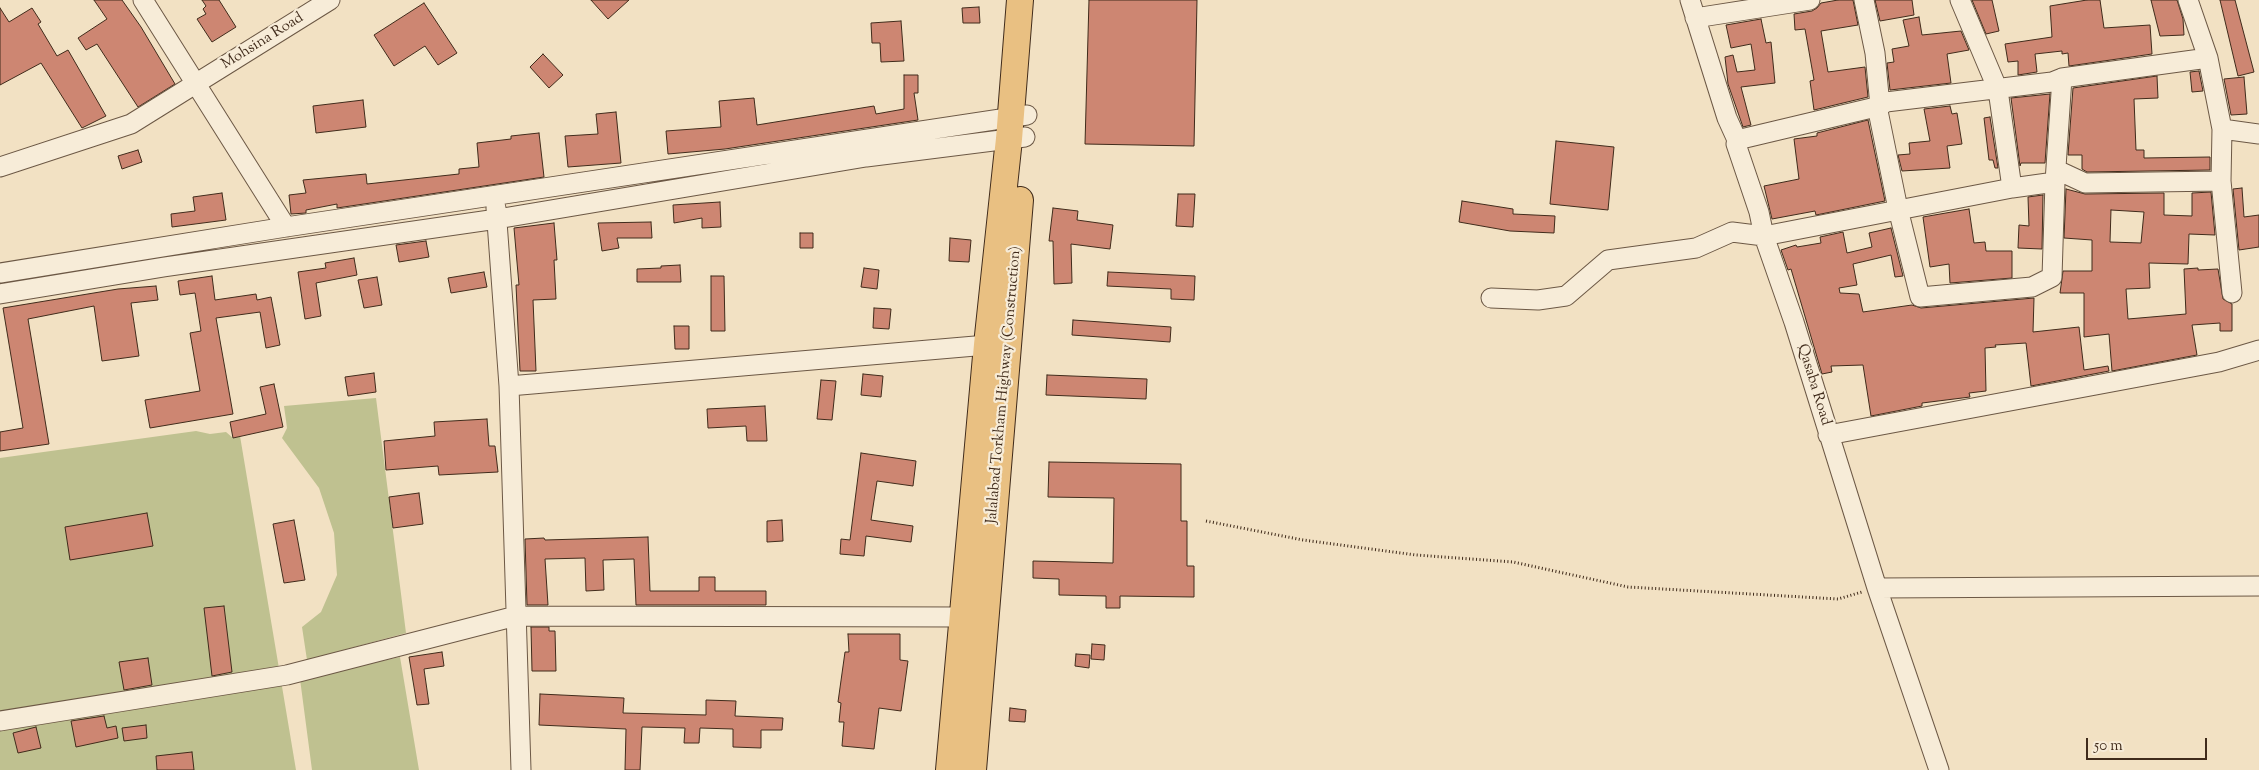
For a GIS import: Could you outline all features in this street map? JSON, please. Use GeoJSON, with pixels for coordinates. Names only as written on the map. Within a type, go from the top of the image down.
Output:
{"type":"FeatureCollection","features":[{"type":"Feature","properties":{"kind":"highway"},"geometry":{"type":"LineString","coordinates":[[962,759],[963,617],[987,345],[1018,127],[1020,0]]}},
{"type":"Feature","properties":{"kind":"highway","name":"Jalalabad Torkham Highway (Construction)"},"geometry":{"type":"LineString","coordinates":[[962,759],[1018,127],[1037,0]]}},
{"type":"Feature","properties":{"kind":"street"},"geometry":{"type":"LineString","coordinates":[[144,0],[286,227]]}},
{"type":"Feature","properties":{"kind":"street","name":"Mohsina Road"},"geometry":{"type":"LineString","coordinates":[[0,167],[131,124],[330,0]]}},
{"type":"Feature","properties":{"kind":"street","name":"Qasaba Road"},"geometry":{"type":"LineString","coordinates":[[1690,0],[1727,118],[1737,140],[1736,144],[1759,212],[1764,236],[1794,322],[1877,588],[1940,770]]}},
{"type":"Feature","properties":{"kind":"street"},"geometry":{"type":"LineString","coordinates":[[1695,18],[1810,0]]}},
{"type":"Feature","properties":{"kind":"street"},"geometry":{"type":"LineString","coordinates":[[1864,0],[1875,54],[1880,106],[1878,111],[1898,209],[1920,297],[2032,286],[2052,277],[2062,78]]}},
{"type":"Feature","properties":{"kind":"street"},"geometry":{"type":"LineString","coordinates":[[1960,0],[1998,90],[2012,188]]}},
{"type":"Feature","properties":{"kind":"street"},"geometry":{"type":"LineString","coordinates":[[2188,0],[2208,58],[2222,129],[2221,181],[2232,293]]}},
{"type":"Feature","properties":{"kind":"street"},"geometry":{"type":"LineString","coordinates":[[1737,140],[1880,106],[1886,102],[1998,90],[2052,82],[2062,78],[2208,58]]}},
{"type":"Feature","properties":{"kind":"street"},"geometry":{"type":"LineString","coordinates":[[0,273],[286,227],[952,125],[1018,127]]}},
{"type":"Feature","properties":{"kind":"street"},"geometry":{"type":"LineString","coordinates":[[952,125],[954,145]]}},
{"type":"Feature","properties":{"kind":"street"},"geometry":{"type":"LineString","coordinates":[[0,294],[164,267],[497,219],[866,157],[954,145],[1018,127]]}},
{"type":"Feature","properties":{"kind":"street"},"geometry":{"type":"LineString","coordinates":[[2222,129],[2259,134]]}},
{"type":"Feature","properties":{"kind":"street"},"geometry":{"type":"LineString","coordinates":[[1491,298],[1538,300],[1566,296],[1608,260],[1696,248],[1732,232],[1764,236],[2012,188],[2056,176],[2085,183],[2221,181]]}},
{"type":"Feature","properties":{"kind":"street"},"geometry":{"type":"LineString","coordinates":[[495,195],[509,386],[521,770]]}},
{"type":"Feature","properties":{"kind":"street"},"geometry":{"type":"LineString","coordinates":[[315,223],[318,245]]}},
{"type":"Feature","properties":{"kind":"street"},"geometry":{"type":"LineString","coordinates":[[161,247],[164,267]]}},
{"type":"Feature","properties":{"kind":"street"},"geometry":{"type":"LineString","coordinates":[[64,264],[67,282]]}},
{"type":"Feature","properties":{"kind":"street"},"geometry":{"type":"LineString","coordinates":[[509,386],[987,345]]}},
{"type":"Feature","properties":{"kind":"street"},"geometry":{"type":"LineString","coordinates":[[1828,435],[2219,362],[2259,350]]}},
{"type":"Feature","properties":{"kind":"street"},"geometry":{"type":"LineString","coordinates":[[1877,588],[2259,586]]}},
{"type":"Feature","properties":{"kind":"street"},"geometry":{"type":"LineString","coordinates":[[0,720],[287,675],[516,616],[963,617]]}},
{"type":"Feature","properties":{"kind":"path"},"geometry":{"type":"LineString","coordinates":[[1206,521],[1322,543],[1416,555],[1513,562],[1628,586],[1838,599],[1877,588]]}},
{"type":"Feature","properties":{"kind":"green space"},"geometry":{"type":"Polygon","coordinates":[[[376,398],[406,633],[307,660],[302,627],[321,612],[337,575],[334,533],[319,488],[282,438],[287,428],[284,406],[376,398]]]}},
{"type":"Feature","properties":{"kind":"green space"},"geometry":{"type":"Polygon","coordinates":[[[196,431],[210,434],[226,432],[233,438],[240,436],[296,770],[0,770],[0,458],[196,431]]]}},
{"type":"Feature","properties":{"kind":"green space"},"geometry":{"type":"Polygon","coordinates":[[[400,657],[419,770],[312,770],[300,679],[400,657]]]}},
{"type":"Feature","properties":{"kind":"building"},"geometry":{"type":"Polygon","coordinates":[[[94,0],[122,0],[141,27],[175,84],[138,107],[97,44],[86,50],[78,38],[107,19],[94,0]]]}},
{"type":"Feature","properties":{"kind":"building"},"geometry":{"type":"Polygon","coordinates":[[[202,0],[219,0],[236,27],[212,42],[197,19],[206,14],[203,9],[206,6],[202,0]]]}},
{"type":"Feature","properties":{"kind":"building"},"geometry":{"type":"Polygon","coordinates":[[[591,0],[629,0],[608,19],[591,0]]]}},
{"type":"Feature","properties":{"kind":"building"},"geometry":{"type":"Polygon","coordinates":[[[1089,0],[1197,0],[1194,146],[1085,144],[1089,0]]]}},
{"type":"Feature","properties":{"kind":"building"},"geometry":{"type":"Polygon","coordinates":[[[1853,0],[1858,25],[1821,31],[1828,72],[1865,67],[1868,97],[1814,110],[1810,81],[1814,80],[1805,29],[1795,30],[1794,14],[1812,11],[1821,3],[1853,0]]]}},
{"type":"Feature","properties":{"kind":"building"},"geometry":{"type":"Polygon","coordinates":[[[1875,0],[1912,0],[1914,15],[1880,21],[1875,0]]]}},
{"type":"Feature","properties":{"kind":"building"},"geometry":{"type":"Polygon","coordinates":[[[1972,0],[1992,0],[1999,31],[1986,34],[1972,0]]]}},
{"type":"Feature","properties":{"kind":"building"},"geometry":{"type":"Polygon","coordinates":[[[2087,0],[2100,0],[2104,28],[2150,25],[2152,54],[2069,66],[2068,53],[2062,54],[2062,51],[2035,54],[2037,72],[2018,75],[2018,61],[2008,62],[2005,44],[2052,37],[2050,6],[2087,0]]]}},
{"type":"Feature","properties":{"kind":"building"},"geometry":{"type":"Polygon","coordinates":[[[2151,0],[2177,0],[2183,19],[2184,35],[2160,36],[2151,0]]]}},
{"type":"Feature","properties":{"kind":"building"},"geometry":{"type":"Polygon","coordinates":[[[2220,0],[2235,0],[2254,72],[2238,76],[2220,0]]]}},
{"type":"Feature","properties":{"kind":"building"},"geometry":{"type":"Polygon","coordinates":[[[424,3],[457,53],[438,65],[425,46],[394,66],[374,35],[424,3]]]}},
{"type":"Feature","properties":{"kind":"building"},"geometry":{"type":"Polygon","coordinates":[[[979,7],[980,23],[963,23],[962,8],[979,7]]]}},
{"type":"Feature","properties":{"kind":"building"},"geometry":{"type":"Polygon","coordinates":[[[0,8],[9,22],[32,8],[41,22],[38,24],[57,56],[68,50],[106,116],[82,128],[41,63],[0,85],[0,8]]]}},
{"type":"Feature","properties":{"kind":"building"},"geometry":{"type":"Polygon","coordinates":[[[1919,17],[1922,35],[1961,31],[1969,50],[1947,54],[1951,83],[1890,90],[1887,63],[1894,62],[1892,49],[1909,46],[1903,20],[1919,17]]]}},
{"type":"Feature","properties":{"kind":"building"},"geometry":{"type":"Polygon","coordinates":[[[1761,19],[1766,43],[1771,42],[1775,83],[1741,87],[1751,125],[1743,127],[1728,84],[1725,57],[1733,55],[1737,72],[1755,70],[1751,44],[1731,48],[1726,25],[1761,19]]]}},
{"type":"Feature","properties":{"kind":"building"},"geometry":{"type":"Polygon","coordinates":[[[901,21],[904,61],[881,62],[880,43],[872,43],[871,23],[901,21]]]}},
{"type":"Feature","properties":{"kind":"building"},"geometry":{"type":"Polygon","coordinates":[[[543,54],[563,75],[549,88],[530,67],[543,54]]]}},
{"type":"Feature","properties":{"kind":"building"},"geometry":{"type":"Polygon","coordinates":[[[2199,71],[2203,91],[2192,92],[2190,72],[2199,71]]]}},
{"type":"Feature","properties":{"kind":"building"},"geometry":{"type":"Polygon","coordinates":[[[904,75],[918,75],[918,93],[914,93],[918,120],[725,149],[668,154],[666,131],[721,127],[719,101],[754,98],[757,125],[874,106],[876,114],[904,109],[904,75]]]}},
{"type":"Feature","properties":{"kind":"building"},"geometry":{"type":"Polygon","coordinates":[[[2157,76],[2158,98],[2134,99],[2136,150],[2144,150],[2144,158],[2210,157],[2210,170],[2087,172],[2082,169],[2082,155],[2068,155],[2073,88],[2157,76]]]}},
{"type":"Feature","properties":{"kind":"building"},"geometry":{"type":"Polygon","coordinates":[[[2244,77],[2247,114],[2231,115],[2224,79],[2244,77]]]}},
{"type":"Feature","properties":{"kind":"building"},"geometry":{"type":"Polygon","coordinates":[[[2050,94],[2045,163],[2021,163],[2020,166],[2011,98],[2050,94]]]}},
{"type":"Feature","properties":{"kind":"building"},"geometry":{"type":"Polygon","coordinates":[[[363,100],[366,127],[316,133],[313,106],[363,100]]]}},
{"type":"Feature","properties":{"kind":"building"},"geometry":{"type":"Polygon","coordinates":[[[1950,106],[1952,114],[1957,113],[1962,144],[1947,146],[1950,168],[1902,171],[1898,155],[1910,154],[1909,143],[1930,141],[1924,109],[1950,106]]]}},
{"type":"Feature","properties":{"kind":"building"},"geometry":{"type":"Polygon","coordinates":[[[616,112],[621,163],[568,167],[565,136],[598,134],[596,114],[616,112]]]}},
{"type":"Feature","properties":{"kind":"building"},"geometry":{"type":"Polygon","coordinates":[[[1990,117],[1998,168],[1995,168],[1993,160],[1989,160],[1984,118],[1990,117]]]}},
{"type":"Feature","properties":{"kind":"building"},"geometry":{"type":"Polygon","coordinates":[[[1868,120],[1885,201],[1816,215],[1815,211],[1772,219],[1764,186],[1799,179],[1794,139],[1817,136],[1817,133],[1868,120]]]}},
{"type":"Feature","properties":{"kind":"building"},"geometry":{"type":"Polygon","coordinates":[[[539,133],[544,177],[337,208],[337,204],[306,210],[306,213],[291,214],[289,195],[306,193],[303,180],[366,174],[367,184],[459,174],[459,169],[479,167],[477,143],[539,133]]]}},
{"type":"Feature","properties":{"kind":"building"},"geometry":{"type":"Polygon","coordinates":[[[1556,141],[1614,147],[1608,210],[1550,204],[1556,141]]]}},
{"type":"Feature","properties":{"kind":"building"},"geometry":{"type":"Polygon","coordinates":[[[138,150],[142,162],[122,169],[118,156],[138,150]]]}},
{"type":"Feature","properties":{"kind":"building"},"geometry":{"type":"Polygon","coordinates":[[[2242,188],[2244,217],[2259,215],[2259,247],[2239,250],[2233,189],[2242,188]]]}},
{"type":"Feature","properties":{"kind":"building"},"geometry":{"type":"Polygon","coordinates":[[[2066,189],[2085,194],[2164,193],[2164,215],[2192,216],[2192,193],[2211,192],[2215,235],[2189,234],[2188,264],[2149,263],[2150,288],[2126,289],[2128,319],[2186,314],[2184,269],[2218,269],[2223,299],[2232,304],[2232,331],[2220,331],[2220,323],[2192,325],[2197,355],[2112,371],[2109,334],[2084,337],[2084,293],[2060,293],[2063,271],[2092,271],[2092,240],[2064,238],[2066,189]],[[2111,210],[2110,242],[2141,243],[2144,212],[2111,210]]]}},
{"type":"Feature","properties":{"kind":"building"},"geometry":{"type":"Polygon","coordinates":[[[222,193],[226,220],[172,227],[171,214],[195,211],[193,197],[222,193]]]}},
{"type":"Feature","properties":{"kind":"building"},"geometry":{"type":"Polygon","coordinates":[[[1178,194],[1195,194],[1193,227],[1176,226],[1178,194]]]}},
{"type":"Feature","properties":{"kind":"building"},"geometry":{"type":"Polygon","coordinates":[[[2043,195],[2042,249],[2018,248],[2019,225],[2029,226],[2028,197],[2043,195]]]}},
{"type":"Feature","properties":{"kind":"building"},"geometry":{"type":"Polygon","coordinates":[[[1462,201],[1513,209],[1513,214],[1555,216],[1554,233],[1510,231],[1459,222],[1462,201]]]}},
{"type":"Feature","properties":{"kind":"building"},"geometry":{"type":"Polygon","coordinates":[[[720,202],[721,227],[702,228],[702,218],[674,223],[673,205],[720,202]]]}},
{"type":"Feature","properties":{"kind":"building"},"geometry":{"type":"Polygon","coordinates":[[[1053,208],[1078,211],[1077,220],[1113,225],[1110,249],[1071,244],[1072,283],[1054,284],[1053,241],[1049,241],[1053,208]]]}},
{"type":"Feature","properties":{"kind":"building"},"geometry":{"type":"Polygon","coordinates":[[[1969,209],[1974,243],[1985,242],[1986,251],[2012,251],[2012,278],[1950,283],[1949,264],[1930,267],[1923,217],[1969,209]]]}},
{"type":"Feature","properties":{"kind":"building"},"geometry":{"type":"Polygon","coordinates":[[[651,222],[652,238],[617,238],[619,248],[602,251],[598,223],[651,222]]]}},
{"type":"Feature","properties":{"kind":"building"},"geometry":{"type":"Polygon","coordinates":[[[554,223],[557,260],[554,260],[556,299],[533,300],[536,371],[520,371],[516,285],[519,285],[514,228],[554,223]]]}},
{"type":"Feature","properties":{"kind":"building"},"geometry":{"type":"Polygon","coordinates":[[[1891,228],[1903,276],[1895,277],[1891,255],[1853,264],[1857,285],[1839,288],[1840,293],[1859,294],[1863,312],[1912,305],[1921,308],[2034,298],[2033,332],[2079,327],[2084,370],[2108,366],[2109,371],[2031,386],[2026,343],[1995,345],[1996,347],[1985,348],[1986,391],[1969,393],[1970,397],[1922,403],[1922,406],[1871,416],[1863,365],[1831,366],[1832,372],[1822,374],[1791,269],[1788,270],[1781,250],[1796,245],[1797,247],[1821,243],[1820,237],[1843,232],[1847,253],[1872,247],[1869,233],[1891,228]]]}},
{"type":"Feature","properties":{"kind":"building"},"geometry":{"type":"Polygon","coordinates":[[[800,233],[813,233],[813,248],[800,248],[800,233]]]}},
{"type":"Feature","properties":{"kind":"building"},"geometry":{"type":"Polygon","coordinates":[[[950,238],[971,240],[969,262],[949,261],[950,238]]]}},
{"type":"Feature","properties":{"kind":"building"},"geometry":{"type":"Polygon","coordinates":[[[426,241],[429,257],[399,262],[396,245],[426,241]]]}},
{"type":"Feature","properties":{"kind":"building"},"geometry":{"type":"Polygon","coordinates":[[[354,258],[357,275],[316,283],[321,316],[305,319],[298,272],[326,268],[325,263],[354,258]]]}},
{"type":"Feature","properties":{"kind":"building"},"geometry":{"type":"Polygon","coordinates":[[[680,265],[681,282],[637,282],[637,269],[680,265]]]}},
{"type":"Feature","properties":{"kind":"building"},"geometry":{"type":"Polygon","coordinates":[[[864,268],[879,270],[877,289],[861,287],[864,268]]]}},
{"type":"Feature","properties":{"kind":"building"},"geometry":{"type":"Polygon","coordinates":[[[484,272],[487,287],[451,293],[448,278],[484,272]]]}},
{"type":"Feature","properties":{"kind":"building"},"geometry":{"type":"Polygon","coordinates":[[[1108,272],[1195,276],[1194,300],[1171,299],[1171,289],[1107,286],[1108,272]]]}},
{"type":"Feature","properties":{"kind":"building"},"geometry":{"type":"Polygon","coordinates":[[[212,276],[215,300],[256,294],[257,300],[271,297],[280,345],[266,348],[260,312],[216,318],[233,414],[150,428],[145,400],[200,391],[190,333],[201,331],[195,293],[180,295],[178,281],[212,276]]]}},
{"type":"Feature","properties":{"kind":"building"},"geometry":{"type":"Polygon","coordinates":[[[711,276],[724,276],[725,331],[711,331],[711,276]]]}},
{"type":"Feature","properties":{"kind":"building"},"geometry":{"type":"Polygon","coordinates":[[[377,277],[382,305],[364,308],[358,280],[377,277]]]}},
{"type":"Feature","properties":{"kind":"building"},"geometry":{"type":"Polygon","coordinates":[[[156,286],[158,300],[131,303],[139,356],[102,361],[94,306],[28,319],[49,444],[0,451],[0,432],[23,428],[3,308],[118,289],[156,286]]]}},
{"type":"Feature","properties":{"kind":"building"},"geometry":{"type":"Polygon","coordinates":[[[874,308],[891,309],[889,329],[873,328],[874,308]]]}},
{"type":"Feature","properties":{"kind":"building"},"geometry":{"type":"Polygon","coordinates":[[[1073,320],[1171,327],[1170,342],[1072,335],[1073,320]]]}},
{"type":"Feature","properties":{"kind":"building"},"geometry":{"type":"Polygon","coordinates":[[[674,326],[689,326],[689,349],[675,349],[674,326]]]}},
{"type":"Feature","properties":{"kind":"building"},"geometry":{"type":"Polygon","coordinates":[[[374,373],[376,392],[348,396],[345,377],[374,373]]]}},
{"type":"Feature","properties":{"kind":"building"},"geometry":{"type":"Polygon","coordinates":[[[863,374],[883,376],[881,397],[861,395],[863,374]]]}},
{"type":"Feature","properties":{"kind":"building"},"geometry":{"type":"Polygon","coordinates":[[[1047,375],[1147,379],[1146,399],[1046,395],[1047,375]]]}},
{"type":"Feature","properties":{"kind":"building"},"geometry":{"type":"Polygon","coordinates":[[[821,380],[836,381],[832,420],[817,419],[821,380]]]}},
{"type":"Feature","properties":{"kind":"building"},"geometry":{"type":"Polygon","coordinates":[[[274,384],[283,427],[233,438],[230,422],[266,414],[260,387],[274,384]]]}},
{"type":"Feature","properties":{"kind":"building"},"geometry":{"type":"Polygon","coordinates":[[[765,406],[767,441],[747,441],[746,426],[708,428],[707,409],[765,406]]]}},
{"type":"Feature","properties":{"kind":"building"},"geometry":{"type":"Polygon","coordinates":[[[487,419],[489,446],[495,446],[498,472],[439,475],[438,466],[386,470],[384,441],[435,436],[434,422],[487,419]]]}},
{"type":"Feature","properties":{"kind":"building"},"geometry":{"type":"Polygon","coordinates":[[[861,453],[916,461],[913,486],[877,481],[871,520],[913,526],[911,542],[866,536],[864,556],[840,554],[841,539],[850,540],[861,453]]]}},
{"type":"Feature","properties":{"kind":"building"},"geometry":{"type":"Polygon","coordinates":[[[1049,462],[1181,464],[1181,521],[1187,521],[1187,566],[1194,566],[1194,597],[1120,596],[1120,608],[1106,608],[1106,596],[1059,595],[1059,579],[1033,578],[1033,561],[1113,563],[1114,498],[1048,497],[1049,462]]]}},
{"type":"Feature","properties":{"kind":"building"},"geometry":{"type":"Polygon","coordinates":[[[419,493],[423,524],[393,528],[389,497],[419,493]]]}},
{"type":"Feature","properties":{"kind":"building"},"geometry":{"type":"Polygon","coordinates":[[[147,513],[153,546],[70,560],[65,527],[147,513]]]}},
{"type":"Feature","properties":{"kind":"building"},"geometry":{"type":"Polygon","coordinates":[[[294,520],[305,580],[284,583],[273,524],[294,520]]]}},
{"type":"Feature","properties":{"kind":"building"},"geometry":{"type":"Polygon","coordinates":[[[782,520],[783,541],[767,542],[767,521],[782,520]]]}},
{"type":"Feature","properties":{"kind":"building"},"geometry":{"type":"Polygon","coordinates":[[[648,537],[650,591],[699,591],[699,577],[715,577],[715,591],[766,591],[766,605],[636,605],[634,559],[603,560],[604,590],[586,591],[585,558],[545,559],[548,605],[527,605],[525,539],[648,537]]]}},
{"type":"Feature","properties":{"kind":"building"},"geometry":{"type":"Polygon","coordinates":[[[224,606],[232,672],[212,676],[204,608],[224,606]]]}},
{"type":"Feature","properties":{"kind":"building"},"geometry":{"type":"Polygon","coordinates":[[[531,627],[549,627],[549,631],[555,631],[556,671],[532,671],[531,627]]]}},
{"type":"Feature","properties":{"kind":"building"},"geometry":{"type":"Polygon","coordinates":[[[848,634],[900,634],[900,660],[908,661],[901,711],[879,708],[874,749],[842,746],[844,722],[839,722],[841,703],[838,702],[845,652],[849,652],[848,634]]]}},
{"type":"Feature","properties":{"kind":"building"},"geometry":{"type":"Polygon","coordinates":[[[1092,644],[1105,645],[1104,660],[1091,659],[1092,644]]]}},
{"type":"Feature","properties":{"kind":"building"},"geometry":{"type":"Polygon","coordinates":[[[442,652],[444,666],[424,669],[429,704],[417,705],[409,657],[442,652]]]}},
{"type":"Feature","properties":{"kind":"building"},"geometry":{"type":"Polygon","coordinates":[[[1076,654],[1090,655],[1089,668],[1075,666],[1076,654]]]}},
{"type":"Feature","properties":{"kind":"building"},"geometry":{"type":"Polygon","coordinates":[[[148,658],[152,685],[124,690],[119,662],[148,658]]]}},
{"type":"Feature","properties":{"kind":"building"},"geometry":{"type":"Polygon","coordinates":[[[540,694],[624,698],[623,713],[706,715],[706,700],[736,701],[735,716],[783,718],[782,730],[761,730],[761,748],[733,747],[733,729],[700,728],[699,743],[684,743],[685,728],[642,727],[640,770],[625,770],[626,729],[539,725],[540,694]]]}},
{"type":"Feature","properties":{"kind":"building"},"geometry":{"type":"Polygon","coordinates":[[[1010,708],[1026,710],[1025,722],[1009,721],[1010,708]]]}},
{"type":"Feature","properties":{"kind":"building"},"geometry":{"type":"Polygon","coordinates":[[[104,716],[107,728],[116,726],[118,738],[76,747],[71,721],[104,716]]]}},
{"type":"Feature","properties":{"kind":"building"},"geometry":{"type":"Polygon","coordinates":[[[146,725],[147,738],[124,741],[122,728],[146,725]]]}},
{"type":"Feature","properties":{"kind":"building"},"geometry":{"type":"Polygon","coordinates":[[[36,727],[41,748],[18,753],[13,733],[36,727]]]}},
{"type":"Feature","properties":{"kind":"building"},"geometry":{"type":"Polygon","coordinates":[[[192,752],[194,770],[157,770],[156,756],[192,752]]]}}]}
